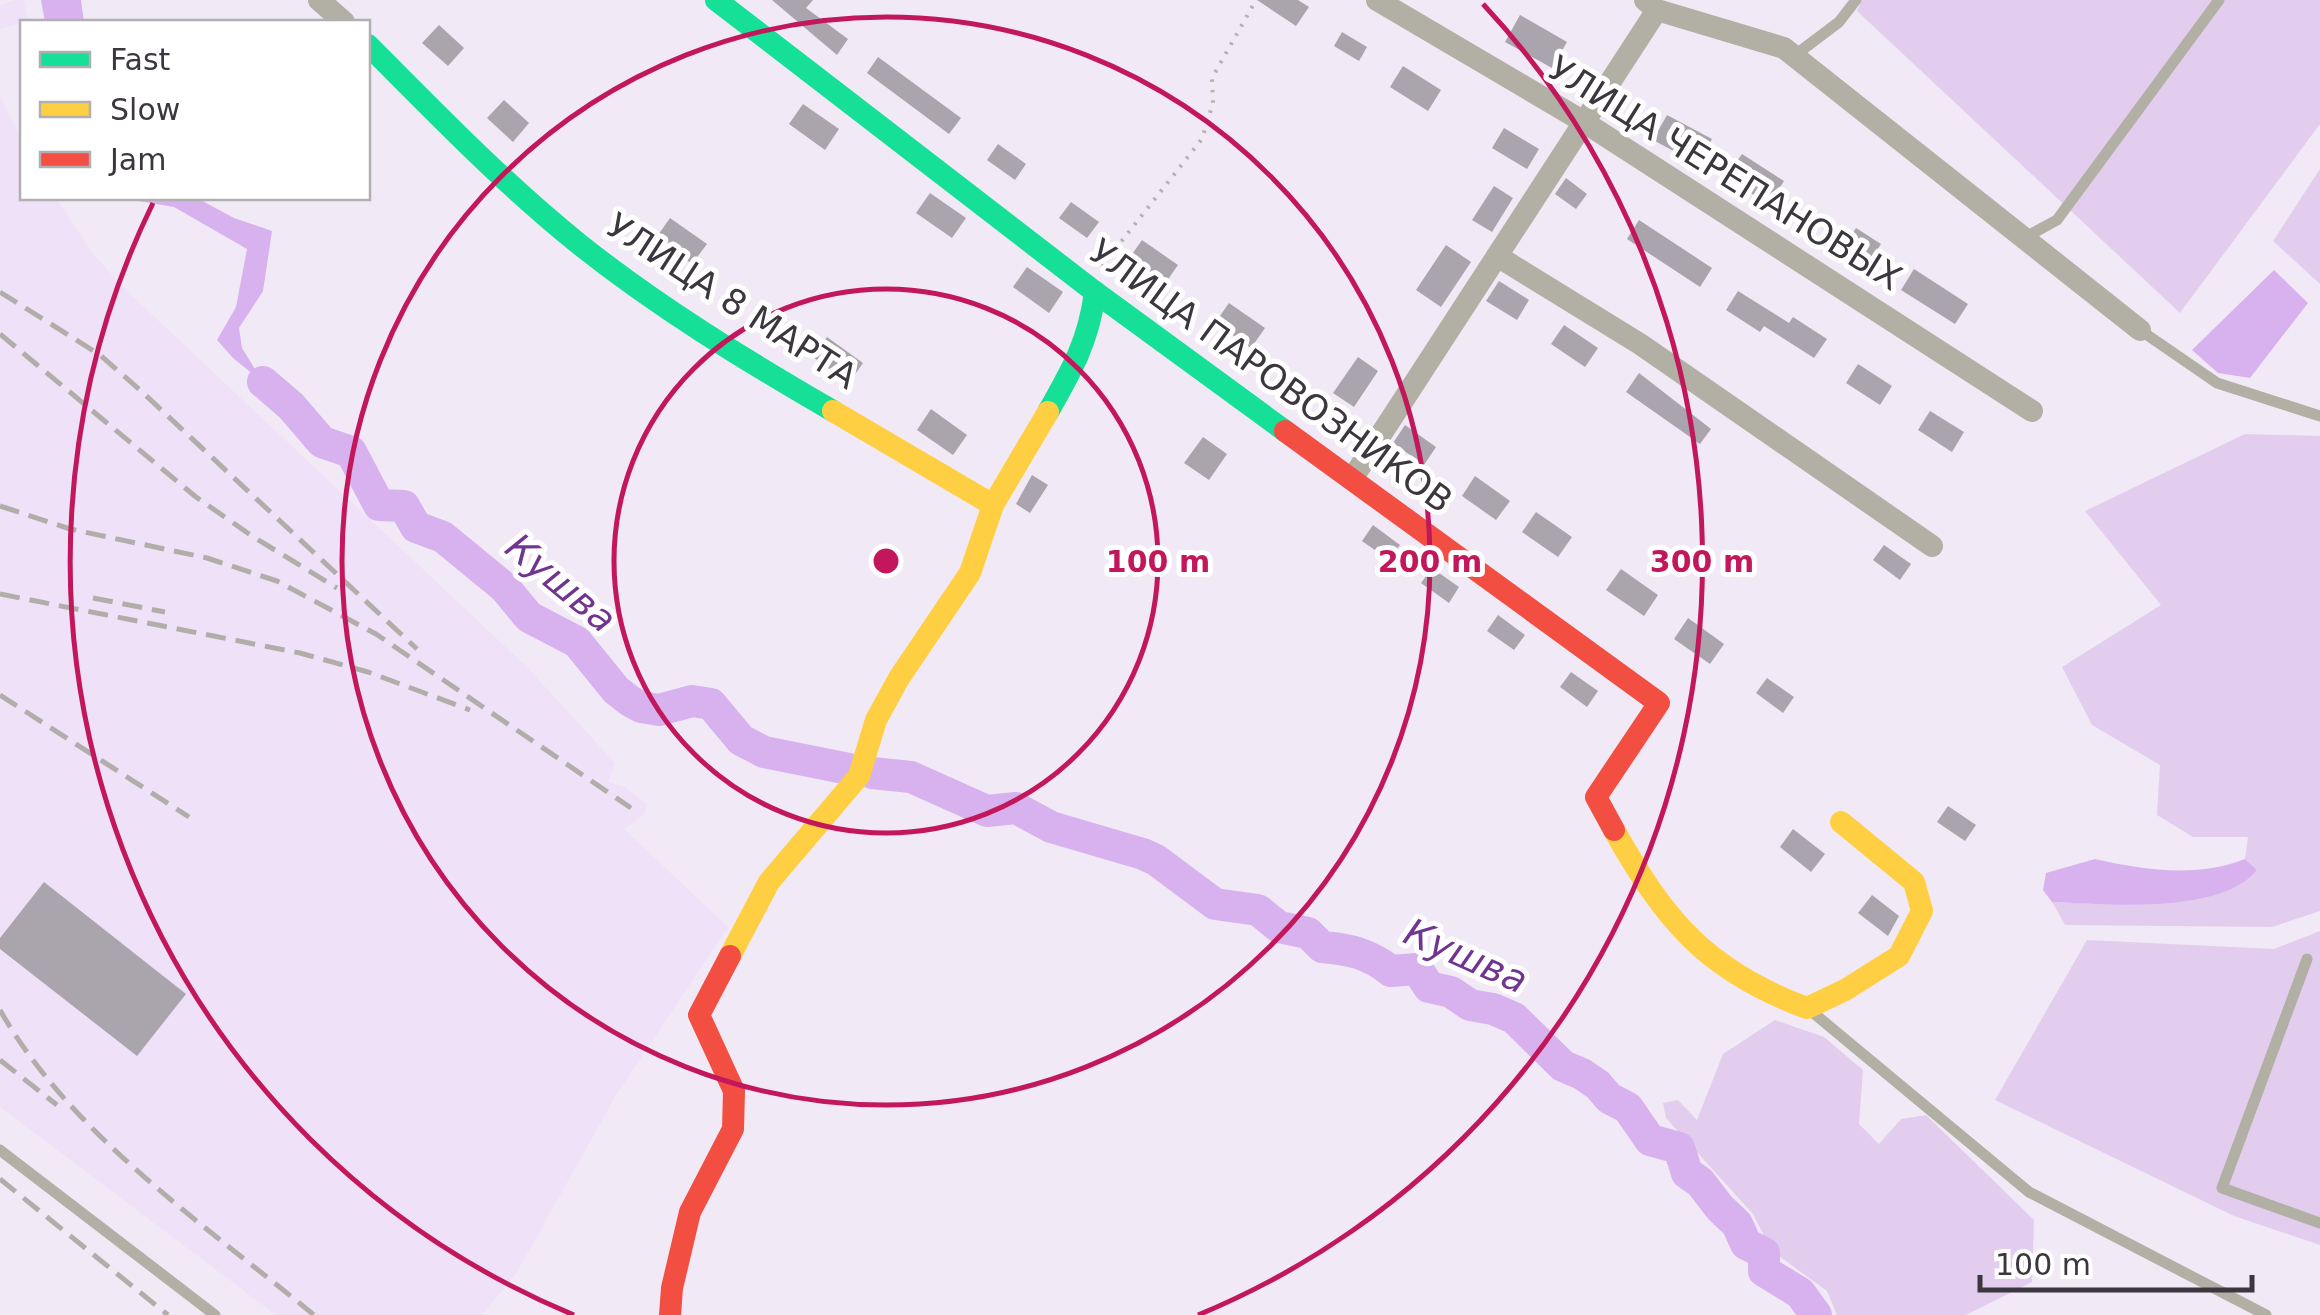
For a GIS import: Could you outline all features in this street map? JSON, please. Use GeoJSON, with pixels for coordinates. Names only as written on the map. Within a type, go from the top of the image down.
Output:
{"type":"FeatureCollection","features":[{"type":"Feature","properties":{"kind":"street"},"geometry":{"type":"LineString","coordinates":[[319,0],[342,20]]}},
{"type":"Feature","properties":{"kind":"street","name":"УЛИЦА ПАРОВОЗНИКОВ"},"geometry":{"type":"LineString","coordinates":[[716,0],[1090,289],[1660,703],[1596,797],[1641,882],[1674,924],[1720,966],[1756,988],[1807,1008]]}},
{"type":"Feature","properties":{"kind":"street","name":"УЛИЦА ЧЕРЕПАНОВЫХ"},"geometry":{"type":"LineString","coordinates":[[1376,0],[1584,122],[2032,411]]}},
{"type":"Feature","properties":{"kind":"street"},"geometry":{"type":"LineString","coordinates":[[1352,478],[1584,122],[1651,5],[1784,48],[2140,330]]}},
{"type":"Feature","properties":{"kind":"street","name":"УЛИЦА 8 МАРТА"},"geometry":{"type":"LineString","coordinates":[[370,47],[506,182],[611,269],[710,337],[993,505]]}},
{"type":"Feature","properties":{"kind":"street"},"geometry":{"type":"LineString","coordinates":[[1497,256],[1640,344],[1932,546]]}},
{"type":"Feature","properties":{"kind":"street"},"geometry":{"type":"LineString","coordinates":[[670,1315],[672,1288],[690,1212],[733,1129],[734,1091],[699,1016],[769,882],[858,776],[876,720],[898,678],[970,574],[993,505],[1080,358],[1092,317],[1090,289]]}},
{"type":"Feature","properties":{"kind":"street"},"geometry":{"type":"LineString","coordinates":[[1807,1008],[1900,956],[1922,911],[1914,882],[1841,822]]}},
{"type":"Feature","properties":{"kind":"lane"},"geometry":{"type":"LineString","coordinates":[[1794,56],[1839,22],[1856,0]]}},
{"type":"Feature","properties":{"kind":"lane"},"geometry":{"type":"LineString","coordinates":[[2024,238],[2056,220],[2219,0]]}},
{"type":"Feature","properties":{"kind":"lane"},"geometry":{"type":"LineString","coordinates":[[2140,330],[2217,384],[2320,416]]}},
{"type":"Feature","properties":{"kind":"lane"},"geometry":{"type":"LineString","coordinates":[[2307,959],[2222,1188],[2320,1222]]}},
{"type":"Feature","properties":{"kind":"lane"},"geometry":{"type":"LineString","coordinates":[[1807,1008],[2029,1192],[2266,1315]]}},
{"type":"Feature","properties":{"kind":"lane"},"geometry":{"type":"LineString","coordinates":[[0,1150],[216,1315]]}},
{"type":"Feature","properties":{"kind":"path"},"geometry":{"type":"LineString","coordinates":[[1090,289],[1202,139],[1213,103],[1212,78],[1256,0]]}},
{"type":"Feature","properties":{"kind":"shaded area"},"geometry":{"type":"Polygon","coordinates":[[[23,0],[29,20],[0,29],[0,5],[23,0]]]}},
{"type":"Feature","properties":{"kind":"shaded area"},"geometry":{"type":"Polygon","coordinates":[[[41,0],[81,0],[84,20],[45,20],[41,0]]]}},
{"type":"Feature","properties":{"kind":"shaded area"},"geometry":{"type":"Polygon","coordinates":[[[1862,0],[2320,0],[2320,124],[2180,313],[1857,11],[1862,0]]]}},
{"type":"Feature","properties":{"kind":"shaded area"},"geometry":{"type":"Polygon","coordinates":[[[0,98],[20,134],[20,200],[57,200],[93,254],[130,294],[526,666],[615,763],[608,782],[625,787],[647,804],[645,814],[624,829],[728,927],[615,1097],[516,1274],[482,1315],[276,1315],[0,1107],[0,98]]]}},
{"type":"Feature","properties":{"kind":"shaded area"},"geometry":{"type":"Polygon","coordinates":[[[2320,169],[2320,284],[2273,241],[2320,169]]]}},
{"type":"Feature","properties":{"kind":"shaded area"},"geometry":{"type":"Polygon","coordinates":[[[133,200],[201,200],[234,218],[272,231],[263,291],[239,328],[242,348],[263,382],[217,340],[236,307],[247,249],[174,207],[133,200]]]}},
{"type":"Feature","properties":{"kind":"shaded area"},"geometry":{"type":"Polygon","coordinates":[[[2274,270],[2308,303],[2250,378],[2218,373],[2192,350],[2274,270]]]}},
{"type":"Feature","properties":{"kind":"shaded area"},"geometry":{"type":"Polygon","coordinates":[[[2245,434],[2320,436],[2320,911],[2272,927],[2065,925],[2052,902],[2187,901],[2257,870],[2245,859],[2248,837],[2193,837],[2157,815],[2160,765],[2092,725],[2062,667],[2161,605],[2085,511],[2245,434]]]}},
{"type":"Feature","properties":{"kind":"shaded area"},"geometry":{"type":"Polygon","coordinates":[[[2095,859],[2151,869],[2190,870],[2245,859],[2257,870],[2240,884],[2191,900],[2131,905],[2052,902],[2043,890],[2046,873],[2095,859]]]}},
{"type":"Feature","properties":{"kind":"shaded area"},"geometry":{"type":"Polygon","coordinates":[[[2320,931],[2320,1245],[2234,1216],[1995,1100],[2087,940],[2274,949],[2320,931]]]}},
{"type":"Feature","properties":{"kind":"shaded area"},"geometry":{"type":"Polygon","coordinates":[[[1775,1020],[1824,1037],[1863,1070],[1859,1124],[1879,1144],[1901,1119],[1926,1115],[2034,1220],[2032,1282],[1966,1315],[1837,1315],[1827,1291],[1772,1251],[1753,1214],[1666,1118],[1663,1103],[1678,1100],[1697,1120],[1723,1054],[1775,1020]]]}},
{"type":"Feature","properties":{"kind":"building"},"geometry":{"type":"Polygon","coordinates":[[[772,0],[813,0],[806,8],[848,39],[837,55],[772,0]]]}},
{"type":"Feature","properties":{"kind":"building"},"geometry":{"type":"Polygon","coordinates":[[[1257,0],[1298,0],[1309,7],[1296,26],[1257,0]]]}},
{"type":"Feature","properties":{"kind":"building"},"geometry":{"type":"Polygon","coordinates":[[[1520,15],[1567,42],[1552,68],[1505,42],[1520,15]]]}},
{"type":"Feature","properties":{"kind":"building"},"geometry":{"type":"Polygon","coordinates":[[[439,25],[464,48],[448,66],[422,43],[439,25]]]}},
{"type":"Feature","properties":{"kind":"building"},"geometry":{"type":"Polygon","coordinates":[[[1342,32],[1367,47],[1359,61],[1334,46],[1342,32]]]}},
{"type":"Feature","properties":{"kind":"building"},"geometry":{"type":"Polygon","coordinates":[[[878,57],[961,118],[949,134],[867,73],[878,57]]]}},
{"type":"Feature","properties":{"kind":"building"},"geometry":{"type":"Polygon","coordinates":[[[1403,66],[1441,90],[1428,111],[1390,87],[1403,66]]]}},
{"type":"Feature","properties":{"kind":"building"},"geometry":{"type":"Polygon","coordinates":[[[504,100],[529,123],[513,142],[487,118],[504,100]]]}},
{"type":"Feature","properties":{"kind":"building"},"geometry":{"type":"Polygon","coordinates":[[[803,104],[839,129],[825,150],[789,124],[803,104]]]}},
{"type":"Feature","properties":{"kind":"building"},"geometry":{"type":"Polygon","coordinates":[[[1667,115],[1712,139],[1698,164],[1653,140],[1667,115]]]}},
{"type":"Feature","properties":{"kind":"building"},"geometry":{"type":"Polygon","coordinates":[[[1504,128],[1539,149],[1527,169],[1492,148],[1504,128]]]}},
{"type":"Feature","properties":{"kind":"building"},"geometry":{"type":"Polygon","coordinates":[[[998,144],[1026,164],[1015,180],[987,160],[998,144]]]}},
{"type":"Feature","properties":{"kind":"building"},"geometry":{"type":"Polygon","coordinates":[[[1742,154],[1784,181],[1769,205],[1726,177],[1742,154]]]}},
{"type":"Feature","properties":{"kind":"building"},"geometry":{"type":"Polygon","coordinates":[[[1566,178],[1587,194],[1576,209],[1555,194],[1566,178]]]}},
{"type":"Feature","properties":{"kind":"building"},"geometry":{"type":"Polygon","coordinates":[[[1494,186],[1513,198],[1492,232],[1472,220],[1494,186]]]}},
{"type":"Feature","properties":{"kind":"building"},"geometry":{"type":"Polygon","coordinates":[[[930,193],[966,218],[952,238],[916,213],[930,193]]]}},
{"type":"Feature","properties":{"kind":"building"},"geometry":{"type":"Polygon","coordinates":[[[1071,202],[1099,222],[1087,238],[1059,218],[1071,202]]]}},
{"type":"Feature","properties":{"kind":"building"},"geometry":{"type":"Polygon","coordinates":[[[670,218],[707,244],[692,264],[656,238],[670,218]]]}},
{"type":"Feature","properties":{"kind":"building"},"geometry":{"type":"Polygon","coordinates":[[[1639,220],[1712,268],[1700,287],[1627,239],[1639,220]]]}},
{"type":"Feature","properties":{"kind":"building"},"geometry":{"type":"Polygon","coordinates":[[[1856,228],[1881,244],[1872,258],[1847,242],[1856,228]]]}},
{"type":"Feature","properties":{"kind":"building"},"geometry":{"type":"Polygon","coordinates":[[[1142,240],[1178,265],[1164,285],[1128,260],[1142,240]]]}},
{"type":"Feature","properties":{"kind":"building"},"geometry":{"type":"Polygon","coordinates":[[[1446,245],[1471,262],[1441,307],[1416,290],[1446,245]]]}},
{"type":"Feature","properties":{"kind":"building"},"geometry":{"type":"Polygon","coordinates":[[[1027,267],[1063,292],[1049,313],[1013,287],[1027,267]]]}},
{"type":"Feature","properties":{"kind":"building"},"geometry":{"type":"Polygon","coordinates":[[[1914,269],[1968,304],[1955,324],[1901,290],[1914,269]]]}},
{"type":"Feature","properties":{"kind":"building"},"geometry":{"type":"Polygon","coordinates":[[[1499,281],[1529,300],[1517,320],[1486,301],[1499,281]]]}},
{"type":"Feature","properties":{"kind":"building"},"geometry":{"type":"Polygon","coordinates":[[[1738,291],[1789,323],[1793,317],[1827,339],[1814,358],[1764,326],[1760,332],[1726,310],[1738,291]]]}},
{"type":"Feature","properties":{"kind":"building"},"geometry":{"type":"Polygon","coordinates":[[[1229,303],[1265,328],[1251,348],[1215,323],[1229,303]]]}},
{"type":"Feature","properties":{"kind":"building"},"geometry":{"type":"Polygon","coordinates":[[[1564,325],[1598,348],[1585,367],[1551,344],[1564,325]]]}},
{"type":"Feature","properties":{"kind":"building"},"geometry":{"type":"Polygon","coordinates":[[[827,337],[863,363],[849,383],[813,357],[827,337]]]}},
{"type":"Feature","properties":{"kind":"building"},"geometry":{"type":"Polygon","coordinates":[[[1358,357],[1378,371],[1354,407],[1333,393],[1358,357]]]}},
{"type":"Feature","properties":{"kind":"building"},"geometry":{"type":"Polygon","coordinates":[[[1858,364],[1892,386],[1880,405],[1846,383],[1858,364]]]}},
{"type":"Feature","properties":{"kind":"building"},"geometry":{"type":"Polygon","coordinates":[[[1639,373],[1711,429],[1700,444],[1626,392],[1639,373]]]}},
{"type":"Feature","properties":{"kind":"building"},"geometry":{"type":"Polygon","coordinates":[[[931,409],[967,435],[953,455],[917,430],[931,409]]]}},
{"type":"Feature","properties":{"kind":"building"},"geometry":{"type":"Polygon","coordinates":[[[1930,411],[1964,432],[1952,452],[1918,430],[1930,411]]]}},
{"type":"Feature","properties":{"kind":"building"},"geometry":{"type":"Polygon","coordinates":[[[1405,425],[1436,447],[1424,465],[1393,443],[1405,425]]]}},
{"type":"Feature","properties":{"kind":"building"},"geometry":{"type":"Polygon","coordinates":[[[1203,437],[1227,454],[1209,480],[1184,463],[1203,437]]]}},
{"type":"Feature","properties":{"kind":"building"},"geometry":{"type":"Polygon","coordinates":[[[1032,475],[1048,485],[1030,513],[1016,504],[1032,475]]]}},
{"type":"Feature","properties":{"kind":"building"},"geometry":{"type":"Polygon","coordinates":[[[1475,476],[1510,501],[1496,520],[1462,496],[1475,476]]]}},
{"type":"Feature","properties":{"kind":"building"},"geometry":{"type":"Polygon","coordinates":[[[1536,512],[1572,537],[1558,557],[1522,532],[1536,512]]]}},
{"type":"Feature","properties":{"kind":"building"},"geometry":{"type":"Polygon","coordinates":[[[1373,525],[1400,545],[1389,560],[1362,541],[1373,525]]]}},
{"type":"Feature","properties":{"kind":"building"},"geometry":{"type":"Polygon","coordinates":[[[1884,545],[1911,564],[1900,580],[1873,560],[1884,545]]]}},
{"type":"Feature","properties":{"kind":"building"},"geometry":{"type":"Polygon","coordinates":[[[1432,568],[1459,587],[1449,603],[1421,583],[1432,568]]]}},
{"type":"Feature","properties":{"kind":"building"},"geometry":{"type":"Polygon","coordinates":[[[1621,569],[1658,595],[1644,616],[1606,590],[1621,569]]]}},
{"type":"Feature","properties":{"kind":"building"},"geometry":{"type":"Polygon","coordinates":[[[1498,615],[1525,635],[1514,650],[1487,631],[1498,615]]]}},
{"type":"Feature","properties":{"kind":"building"},"geometry":{"type":"Polygon","coordinates":[[[1688,618],[1724,644],[1710,664],[1674,639],[1688,618]]]}},
{"type":"Feature","properties":{"kind":"building"},"geometry":{"type":"Polygon","coordinates":[[[1571,672],[1598,691],[1587,707],[1560,687],[1571,672]]]}},
{"type":"Feature","properties":{"kind":"building"},"geometry":{"type":"Polygon","coordinates":[[[1767,678],[1794,697],[1783,713],[1756,693],[1767,678]]]}},
{"type":"Feature","properties":{"kind":"building"},"geometry":{"type":"Polygon","coordinates":[[[1948,806],[1976,825],[1965,841],[1937,822],[1948,806]]]}},
{"type":"Feature","properties":{"kind":"building"},"geometry":{"type":"Polygon","coordinates":[[[1793,829],[1825,854],[1811,872],[1780,847],[1793,829]]]}},
{"type":"Feature","properties":{"kind":"building"},"geometry":{"type":"Polygon","coordinates":[[[44,882],[186,994],[137,1056],[0,949],[0,938],[44,882]]]}},
{"type":"Feature","properties":{"kind":"building"},"geometry":{"type":"Polygon","coordinates":[[[1872,895],[1899,916],[1888,936],[1858,913],[1872,895]]]}},
{"type":"Feature","properties":{"kind":"waterway","name":"Кушва"},"geometry":{"type":"LineString","coordinates":[[263,382],[291,406],[322,442],[351,452],[379,505],[404,506],[416,527],[443,537],[505,588],[529,617],[577,642],[616,690],[630,701],[659,710],[692,701],[711,704],[741,740],[764,752],[849,769]]}},
{"type":"Feature","properties":{"kind":"waterway","name":"Кушва"},"geometry":{"type":"LineString","coordinates":[[872,773],[911,777],[987,811],[1016,808],[1051,827],[1143,854],[1215,904],[1258,910],[1279,927],[1308,933],[1322,947],[1359,953],[1391,971],[1417,969],[1429,987],[1514,1018],[1563,1066],[1582,1074],[1609,1098],[1628,1108],[1650,1140],[1679,1148],[1687,1173],[1737,1224],[1746,1244],[1764,1253],[1764,1271],[1800,1293],[1816,1315]]}},
{"type":"Feature","properties":{"kind":"railway"},"geometry":{"type":"LineString","coordinates":[[0,292],[100,355],[417,649]]}},
{"type":"Feature","properties":{"kind":"railway"},"geometry":{"type":"LineString","coordinates":[[0,334],[196,497],[337,588]]}},
{"type":"Feature","properties":{"kind":"railway"},"geometry":{"type":"LineString","coordinates":[[0,506],[70,529],[207,558],[277,581],[376,634],[631,808]]}},
{"type":"Feature","properties":{"kind":"railway"},"geometry":{"type":"LineString","coordinates":[[0,594],[300,653],[368,672],[470,710]]}},
{"type":"Feature","properties":{"kind":"railway"},"geometry":{"type":"LineString","coordinates":[[93,598],[165,612]]}},
{"type":"Feature","properties":{"kind":"railway"},"geometry":{"type":"LineString","coordinates":[[0,695],[189,817]]}},
{"type":"Feature","properties":{"kind":"railway"},"geometry":{"type":"LineString","coordinates":[[0,1010],[29,1055],[101,1137],[185,1212],[314,1315]]}},
{"type":"Feature","properties":{"kind":"railway"},"geometry":{"type":"LineString","coordinates":[[0,1060],[57,1105]]}},
{"type":"Feature","properties":{"kind":"railway"},"geometry":{"type":"LineString","coordinates":[[0,1179],[168,1315]]}},
{"type":"Feature","properties":{"kind":"traffic: fast"},"geometry":{"type":"LineString","coordinates":[[716,0],[1095,292],[1285,431]]}},
{"type":"Feature","properties":{"kind":"traffic: fast"},"geometry":{"type":"LineString","coordinates":[[370,47],[497,172],[579,244],[703,332],[833,411]]}},
{"type":"Feature","properties":{"kind":"traffic: fast"},"geometry":{"type":"LineString","coordinates":[[1048,412],[1078,354],[1095,292]]}},
{"type":"Feature","properties":{"kind":"traffic: slow"},"geometry":{"type":"LineString","coordinates":[[833,411],[993,505]]}},
{"type":"Feature","properties":{"kind":"traffic: slow"},"geometry":{"type":"LineString","coordinates":[[730,956],[769,882],[859,776],[876,720],[899,678],[970,573],[993,505],[1048,412]]}},
{"type":"Feature","properties":{"kind":"traffic: slow"},"geometry":{"type":"LineString","coordinates":[[1614,830],[1652,891],[1692,939],[1742,977],[1807,1008],[1845,990],[1899,956],[1922,911],[1914,882],[1841,822]]}},
{"type":"Feature","properties":{"kind":"traffic: jam"},"geometry":{"type":"LineString","coordinates":[[1285,431],[1659,703],[1596,797],[1614,830]]}},
{"type":"Feature","properties":{"kind":"traffic: jam"},"geometry":{"type":"LineString","coordinates":[[670,1315],[672,1288],[690,1212],[733,1129],[734,1091],[699,1015],[730,956]]}}]}
